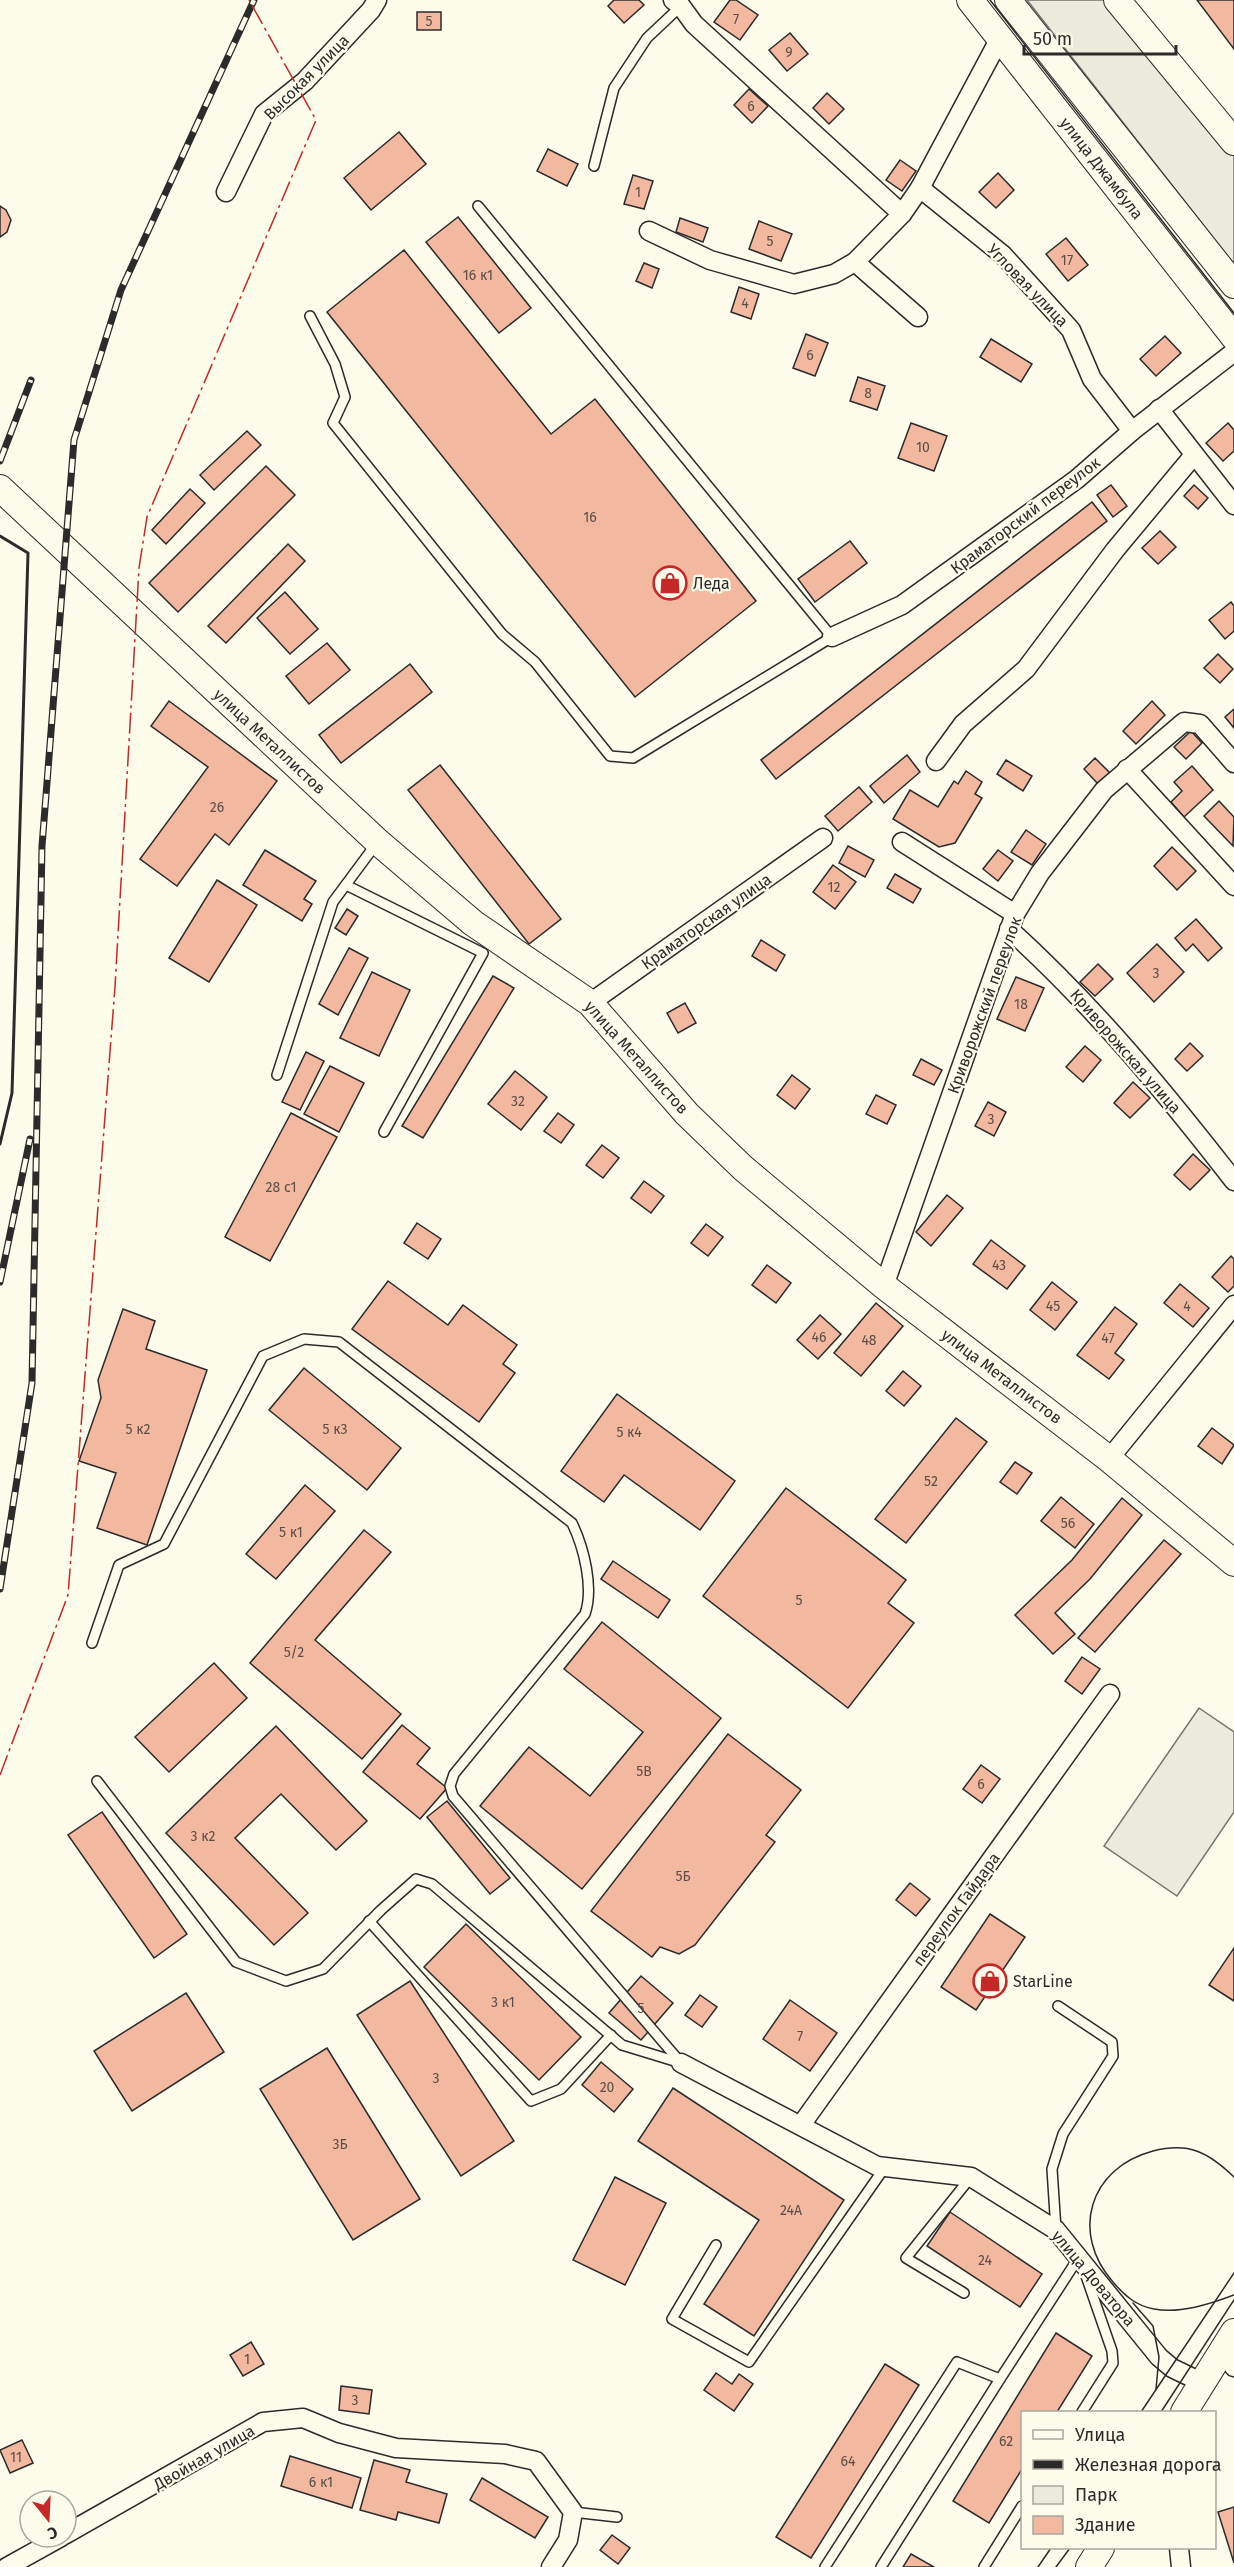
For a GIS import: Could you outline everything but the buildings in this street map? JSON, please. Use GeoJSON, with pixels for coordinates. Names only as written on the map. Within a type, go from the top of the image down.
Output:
{"type":"FeatureCollection","features":[{"type":"Feature","properties":{"kind":"street","name":"Высокая улица"},"geometry":{"type":"LineString","coordinates":[[226,192],[264,114],[305,81],[371,10],[377,0]]}},
{"type":"Feature","properties":{"kind":"street","name":"улица Джамбула"},"geometry":{"type":"LineString","coordinates":[[970,0],[1234,337]]}},
{"type":"Feature","properties":{"kind":"street","name":"улица Джамбула"},"geometry":{"type":"LineString","coordinates":[[1008,0],[1234,285]]}},
{"type":"Feature","properties":{"kind":"street"},"geometry":{"type":"LineString","coordinates":[[1117,0],[1234,142]]}},
{"type":"Feature","properties":{"kind":"street"},"geometry":{"type":"LineString","coordinates":[[677,3],[694,24],[902,214]]}},
{"type":"Feature","properties":{"kind":"street"},"geometry":{"type":"LineString","coordinates":[[649,231],[710,260],[794,284],[834,274],[855,262],[902,214],[920,188],[1000,38]]}},
{"type":"Feature","properties":{"kind":"street","name":"Угловая улица"},"geometry":{"type":"LineString","coordinates":[[920,188],[1003,255],[1071,330],[1092,379],[1132,431]]}},
{"type":"Feature","properties":{"kind":"street"},"geometry":{"type":"LineString","coordinates":[[855,262],[918,317]]}},
{"type":"Feature","properties":{"kind":"street","name":"Краматорский переулок"},"geometry":{"type":"LineString","coordinates":[[832,637],[902,605],[1077,479],[1159,409],[1234,352]]}},
{"type":"Feature","properties":{"kind":"street"},"geometry":{"type":"LineString","coordinates":[[1159,409],[1234,505]]}},
{"type":"Feature","properties":{"kind":"street"},"geometry":{"type":"LineString","coordinates":[[936,761],[963,724],[1026,669],[1115,550],[1194,455]]}},
{"type":"Feature","properties":{"kind":"street","name":"улица Металлистов"},"geometry":{"type":"LineString","coordinates":[[0,488],[378,842],[473,923],[590,1003],[687,1114],[719,1145],[884,1286],[1109,1459],[1234,1563]]}},
{"type":"Feature","properties":{"kind":"street","name":"Криворожский переулок"},"geometry":{"type":"LineString","coordinates":[[884,1286],[1012,922],[1040,873],[1104,790],[1184,722],[1200,724],[1234,764]]}},
{"type":"Feature","properties":{"kind":"street"},"geometry":{"type":"LineString","coordinates":[[1127,769],[1234,886]]}},
{"type":"Feature","properties":{"kind":"street","name":"Краматорская улица"},"geometry":{"type":"LineString","coordinates":[[590,1003],[823,838]]}},
{"type":"Feature","properties":{"kind":"street"},"geometry":{"type":"LineString","coordinates":[[902,842],[1012,922]]}},
{"type":"Feature","properties":{"kind":"street","name":"Криворожская улица"},"geometry":{"type":"LineString","coordinates":[[1012,922],[1150,1074],[1234,1181]]}},
{"type":"Feature","properties":{"kind":"street"},"geometry":{"type":"LineString","coordinates":[[1109,1459],[1234,1305]]}},
{"type":"Feature","properties":{"kind":"street","name":"переулок Гайдара"},"geometry":{"type":"LineString","coordinates":[[801,2125],[1110,1694]]}},
{"type":"Feature","properties":{"kind":"street","name":"улица Доватора"},"geometry":{"type":"LineString","coordinates":[[681,2063],[877,2166],[970,2177],[1056,2230],[1159,2357],[1172,2368],[1203,2383]]}},
{"type":"Feature","properties":{"kind":"street"},"geometry":{"type":"LineString","coordinates":[[1185,2411],[1203,2383],[1230,2350]]}},
{"type":"Feature","properties":{"kind":"street","name":"Двойная улица"},"geometry":{"type":"LineString","coordinates":[[78,2527],[262,2422],[303,2418],[339,2433],[396,2448],[505,2454],[536,2462],[573,2512]]}},
{"type":"Feature","properties":{"kind":"street"},"geometry":{"type":"LineString","coordinates":[[551,2567],[568,2541],[573,2512]]}},
{"type":"Feature","properties":{"kind":"street"},"geometry":{"type":"LineString","coordinates":[[0,2550],[8,2567],[40,2549]]}},
{"type":"Feature","properties":{"kind":"street"},"geometry":{"type":"LineString","coordinates":[[1089,2567],[1100,2549]]}},
{"type":"Feature","properties":{"kind":"street"},"geometry":{"type":"LineString","coordinates":[[1179,2549],[1181,2567]]}},
{"type":"Feature","properties":{"kind":"lane"},"geometry":{"type":"LineString","coordinates":[[594,166],[614,88],[647,38],[677,3]]}},
{"type":"Feature","properties":{"kind":"lane"},"geometry":{"type":"LineString","coordinates":[[310,316],[335,364],[345,397],[333,423],[502,634],[535,662],[610,756],[633,758],[832,637],[478,206]]}},
{"type":"Feature","properties":{"kind":"lane"},"geometry":{"type":"LineString","coordinates":[[277,1076],[333,902],[378,842]]}},
{"type":"Feature","properties":{"kind":"lane"},"geometry":{"type":"LineString","coordinates":[[346,885],[483,953],[384,1131]]}},
{"type":"Feature","properties":{"kind":"lane"},"geometry":{"type":"LineString","coordinates":[[92,1643],[119,1565],[164,1544],[262,1356],[304,1339],[339,1342],[572,1523],[578,1535],[590,1598],[585,1614],[454,1774],[450,1786],[453,1796],[681,2063]]}},
{"type":"Feature","properties":{"kind":"lane"},"geometry":{"type":"LineString","coordinates":[[97,1780],[236,1962],[286,1981],[323,1969],[369,1921],[416,1879],[432,1884],[622,2045],[681,2063]]}},
{"type":"Feature","properties":{"kind":"lane"},"geometry":{"type":"LineString","coordinates":[[369,1921],[531,2101],[561,2089],[611,2036]]}},
{"type":"Feature","properties":{"kind":"lane"},"geometry":{"type":"LineString","coordinates":[[1056,2230],[1052,2169],[1063,2134],[1113,2056],[1112,2042],[1058,2006]]}},
{"type":"Feature","properties":{"kind":"lane"},"geometry":{"type":"LineString","coordinates":[[716,2245],[672,2319],[749,2362],[885,2167]]}},
{"type":"Feature","properties":{"kind":"lane"},"geometry":{"type":"LineString","coordinates":[[964,2293],[906,2258],[970,2177]]}},
{"type":"Feature","properties":{"kind":"lane"},"geometry":{"type":"LineString","coordinates":[[881,2567],[1079,2257]]}},
{"type":"Feature","properties":{"kind":"lane"},"geometry":{"type":"LineString","coordinates":[[1079,2257],[1112,2351],[1113,2363],[1083,2411]]}},
{"type":"Feature","properties":{"kind":"lane"},"geometry":{"type":"LineString","coordinates":[[825,2567],[957,2362],[1000,2379]]}},
{"type":"Feature","properties":{"kind":"lane"},"geometry":{"type":"LineString","coordinates":[[984,2567],[1021,2509]]}},
{"type":"Feature","properties":{"kind":"lane"},"geometry":{"type":"LineString","coordinates":[[573,2512],[617,2517]]}},
{"type":"Feature","properties":{"kind":"green space"},"geometry":{"type":"Polygon","coordinates":[[[1027,0],[1106,0],[1234,153],[1234,264],[1027,0]]]}},
{"type":"Feature","properties":{"kind":"green space"},"geometry":{"type":"Polygon","coordinates":[[[1199,1708],[1234,1732],[1234,1812],[1177,1896],[1104,1846],[1199,1708]]]}},
{"type":"Feature","properties":{"kind":"tram line"},"geometry":{"type":"LineString","coordinates":[[990,0],[1234,313]]}},
{"type":"Feature","properties":{"kind":"tram line"},"geometry":{"type":"LineString","coordinates":[[1234,2177],[1215,2161],[1197,2151],[1177,2148],[1153,2151],[1131,2160],[1114,2172],[1101,2187],[1093,2204],[1090,2224],[1092,2243],[1100,2263],[1113,2282],[1131,2299],[1142,2305],[1164,2310],[1184,2309],[1205,2305],[1234,2295]]}},
{"type":"Feature","properties":{"kind":"tram line"},"geometry":{"type":"LineString","coordinates":[[1142,2411],[1234,2273]]}},
{"type":"Feature","properties":{"kind":"tram line"},"geometry":{"type":"LineString","coordinates":[[1162,2411],[1234,2300]]}},
{"type":"Feature","properties":{"kind":"tram line"},"geometry":{"type":"LineString","coordinates":[[1133,2303],[1153,2326],[1159,2357],[1156,2389]]}},
{"type":"Feature","properties":{"kind":"tram line"},"geometry":{"type":"LineString","coordinates":[[1038,2567],[1050,2549]]}},
{"type":"Feature","properties":{"kind":"tram line"},"geometry":{"type":"LineString","coordinates":[[1056,2567],[1069,2549]]}},
{"type":"Feature","properties":{"kind":"railway"},"geometry":{"type":"LineString","coordinates":[[0,1589],[32,1383],[42,846],[74,440],[121,290],[254,0]]}},
{"type":"Feature","properties":{"kind":"railway"},"geometry":{"type":"LineString","coordinates":[[0,461],[31,380]]}},
{"type":"Feature","properties":{"kind":"railway"},"geometry":{"type":"LineString","coordinates":[[0,1282],[30,1139]]}},
{"type":"Feature","properties":{"kind":"wall"},"geometry":{"type":"LineString","coordinates":[[0,536],[28,553],[12,1093],[0,1144]]}},
{"type":"Feature","properties":{"kind":"power"},"geometry":{"type":"LineString","coordinates":[[0,1775],[68,1595],[115,987],[139,568],[147,517],[316,120],[249,0]]}},
{"type":"Feature","properties":{"kind":"place","name":"Леда"},"geometry":{"type":"Point","coordinates":[670,583]}},
{"type":"Feature","properties":{"kind":"place","name":"StarLine"},"geometry":{"type":"Point","coordinates":[990,1981]}}]}
